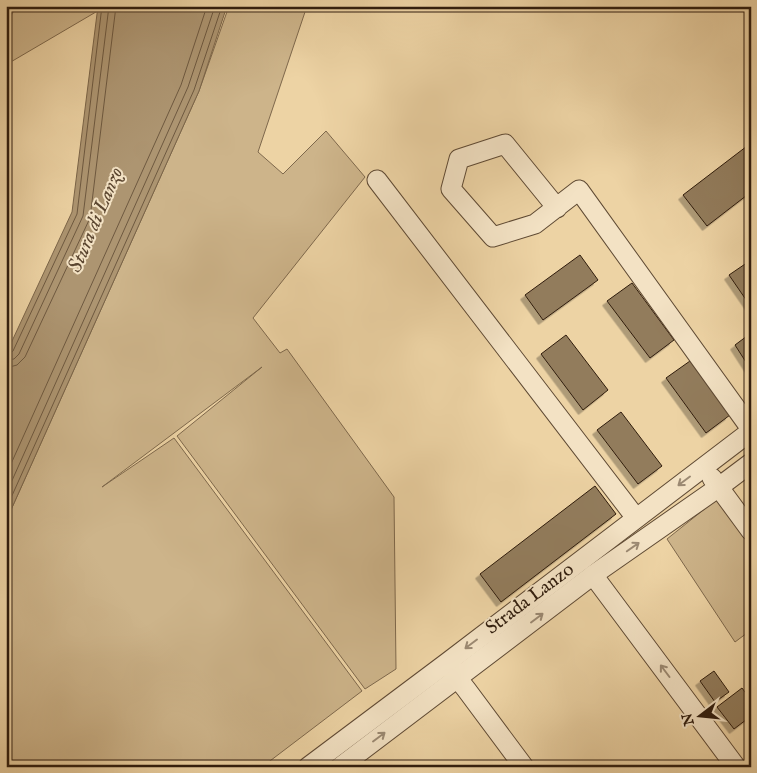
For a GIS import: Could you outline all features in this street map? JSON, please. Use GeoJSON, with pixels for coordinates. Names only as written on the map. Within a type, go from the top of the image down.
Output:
{"type":"FeatureCollection","features":[{"type":"Feature","properties":{"kind":"street"},"geometry":{"type":"LineString","coordinates":[[505,144],[557,208],[535,224],[493,237],[451,189],[459,159],[505,144]]}},
{"type":"Feature","properties":{"kind":"street"},"geometry":{"type":"LineString","coordinates":[[377,180],[636,518]]}},
{"type":"Feature","properties":{"kind":"street","name":"Strada Lanzo"},"geometry":{"type":"LineString","coordinates":[[308,767],[751,430],[579,190],[557,208]]}},
{"type":"Feature","properties":{"kind":"street","name":"Strada Lanzo"},"geometry":{"type":"LineString","coordinates":[[340,767],[593,575],[751,463]]}},
{"type":"Feature","properties":{"kind":"street"},"geometry":{"type":"LineString","coordinates":[[703,467],[751,532]]}},
{"type":"Feature","properties":{"kind":"street"},"geometry":{"type":"LineString","coordinates":[[593,575],[736,767]]}},
{"type":"Feature","properties":{"kind":"street"},"geometry":{"type":"LineString","coordinates":[[448,662],[458,679],[524,767]]}},
{"type":"Feature","properties":{"kind":"shaded area"},"geometry":{"type":"Polygon","coordinates":[[[17,6],[102,6],[101,9],[6,63],[6,24],[17,6]]]}},
{"type":"Feature","properties":{"kind":"shaded area"},"geometry":{"type":"Polygon","coordinates":[[[229,6],[307,6],[258,152],[283,174],[326,131],[365,177],[253,318],[280,353],[287,349],[394,497],[396,669],[365,689],[177,436],[262,367],[102,487],[174,438],[362,691],[262,767],[6,767],[6,521],[199,91],[229,6]]]}},
{"type":"Feature","properties":{"kind":"shaded area"},"geometry":{"type":"Polygon","coordinates":[[[717,499],[751,546],[751,630],[735,642],[667,539],[717,499]]]}},
{"type":"Feature","properties":{"kind":"water","name":"Stura di Lanzo"},"geometry":{"type":"Polygon","coordinates":[[[98,6],[227,6],[199,91],[6,521],[6,354],[72,212],[98,6]]]}},
{"type":"Feature","properties":{"kind":"building"},"geometry":{"type":"Polygon","coordinates":[[[751,143],[751,192],[707,226],[683,195],[751,143]]]}},
{"type":"Feature","properties":{"kind":"building"},"geometry":{"type":"Polygon","coordinates":[[[580,255],[598,280],[543,320],[525,295],[580,255]]]}},
{"type":"Feature","properties":{"kind":"building"},"geometry":{"type":"Polygon","coordinates":[[[751,260],[751,307],[729,275],[751,260]]]}},
{"type":"Feature","properties":{"kind":"building"},"geometry":{"type":"Polygon","coordinates":[[[632,283],[674,340],[650,358],[607,301],[632,283]]]}},
{"type":"Feature","properties":{"kind":"building"},"geometry":{"type":"Polygon","coordinates":[[[751,333],[751,370],[735,345],[751,333]]]}},
{"type":"Feature","properties":{"kind":"building"},"geometry":{"type":"Polygon","coordinates":[[[566,335],[608,390],[583,410],[541,354],[566,335]]]}},
{"type":"Feature","properties":{"kind":"building"},"geometry":{"type":"Polygon","coordinates":[[[690,361],[730,415],[706,433],[666,378],[690,361]]]}},
{"type":"Feature","properties":{"kind":"building"},"geometry":{"type":"Polygon","coordinates":[[[621,412],[662,466],[638,484],[597,430],[621,412]]]}},
{"type":"Feature","properties":{"kind":"building"},"geometry":{"type":"Polygon","coordinates":[[[595,486],[616,514],[501,602],[480,574],[595,486]]]}},
{"type":"Feature","properties":{"kind":"building"},"geometry":{"type":"Polygon","coordinates":[[[714,671],[729,692],[715,702],[700,681],[714,671]]]}},
{"type":"Feature","properties":{"kind":"building"},"geometry":{"type":"Polygon","coordinates":[[[742,688],[751,700],[751,716],[734,729],[717,707],[742,688]]]}}]}
